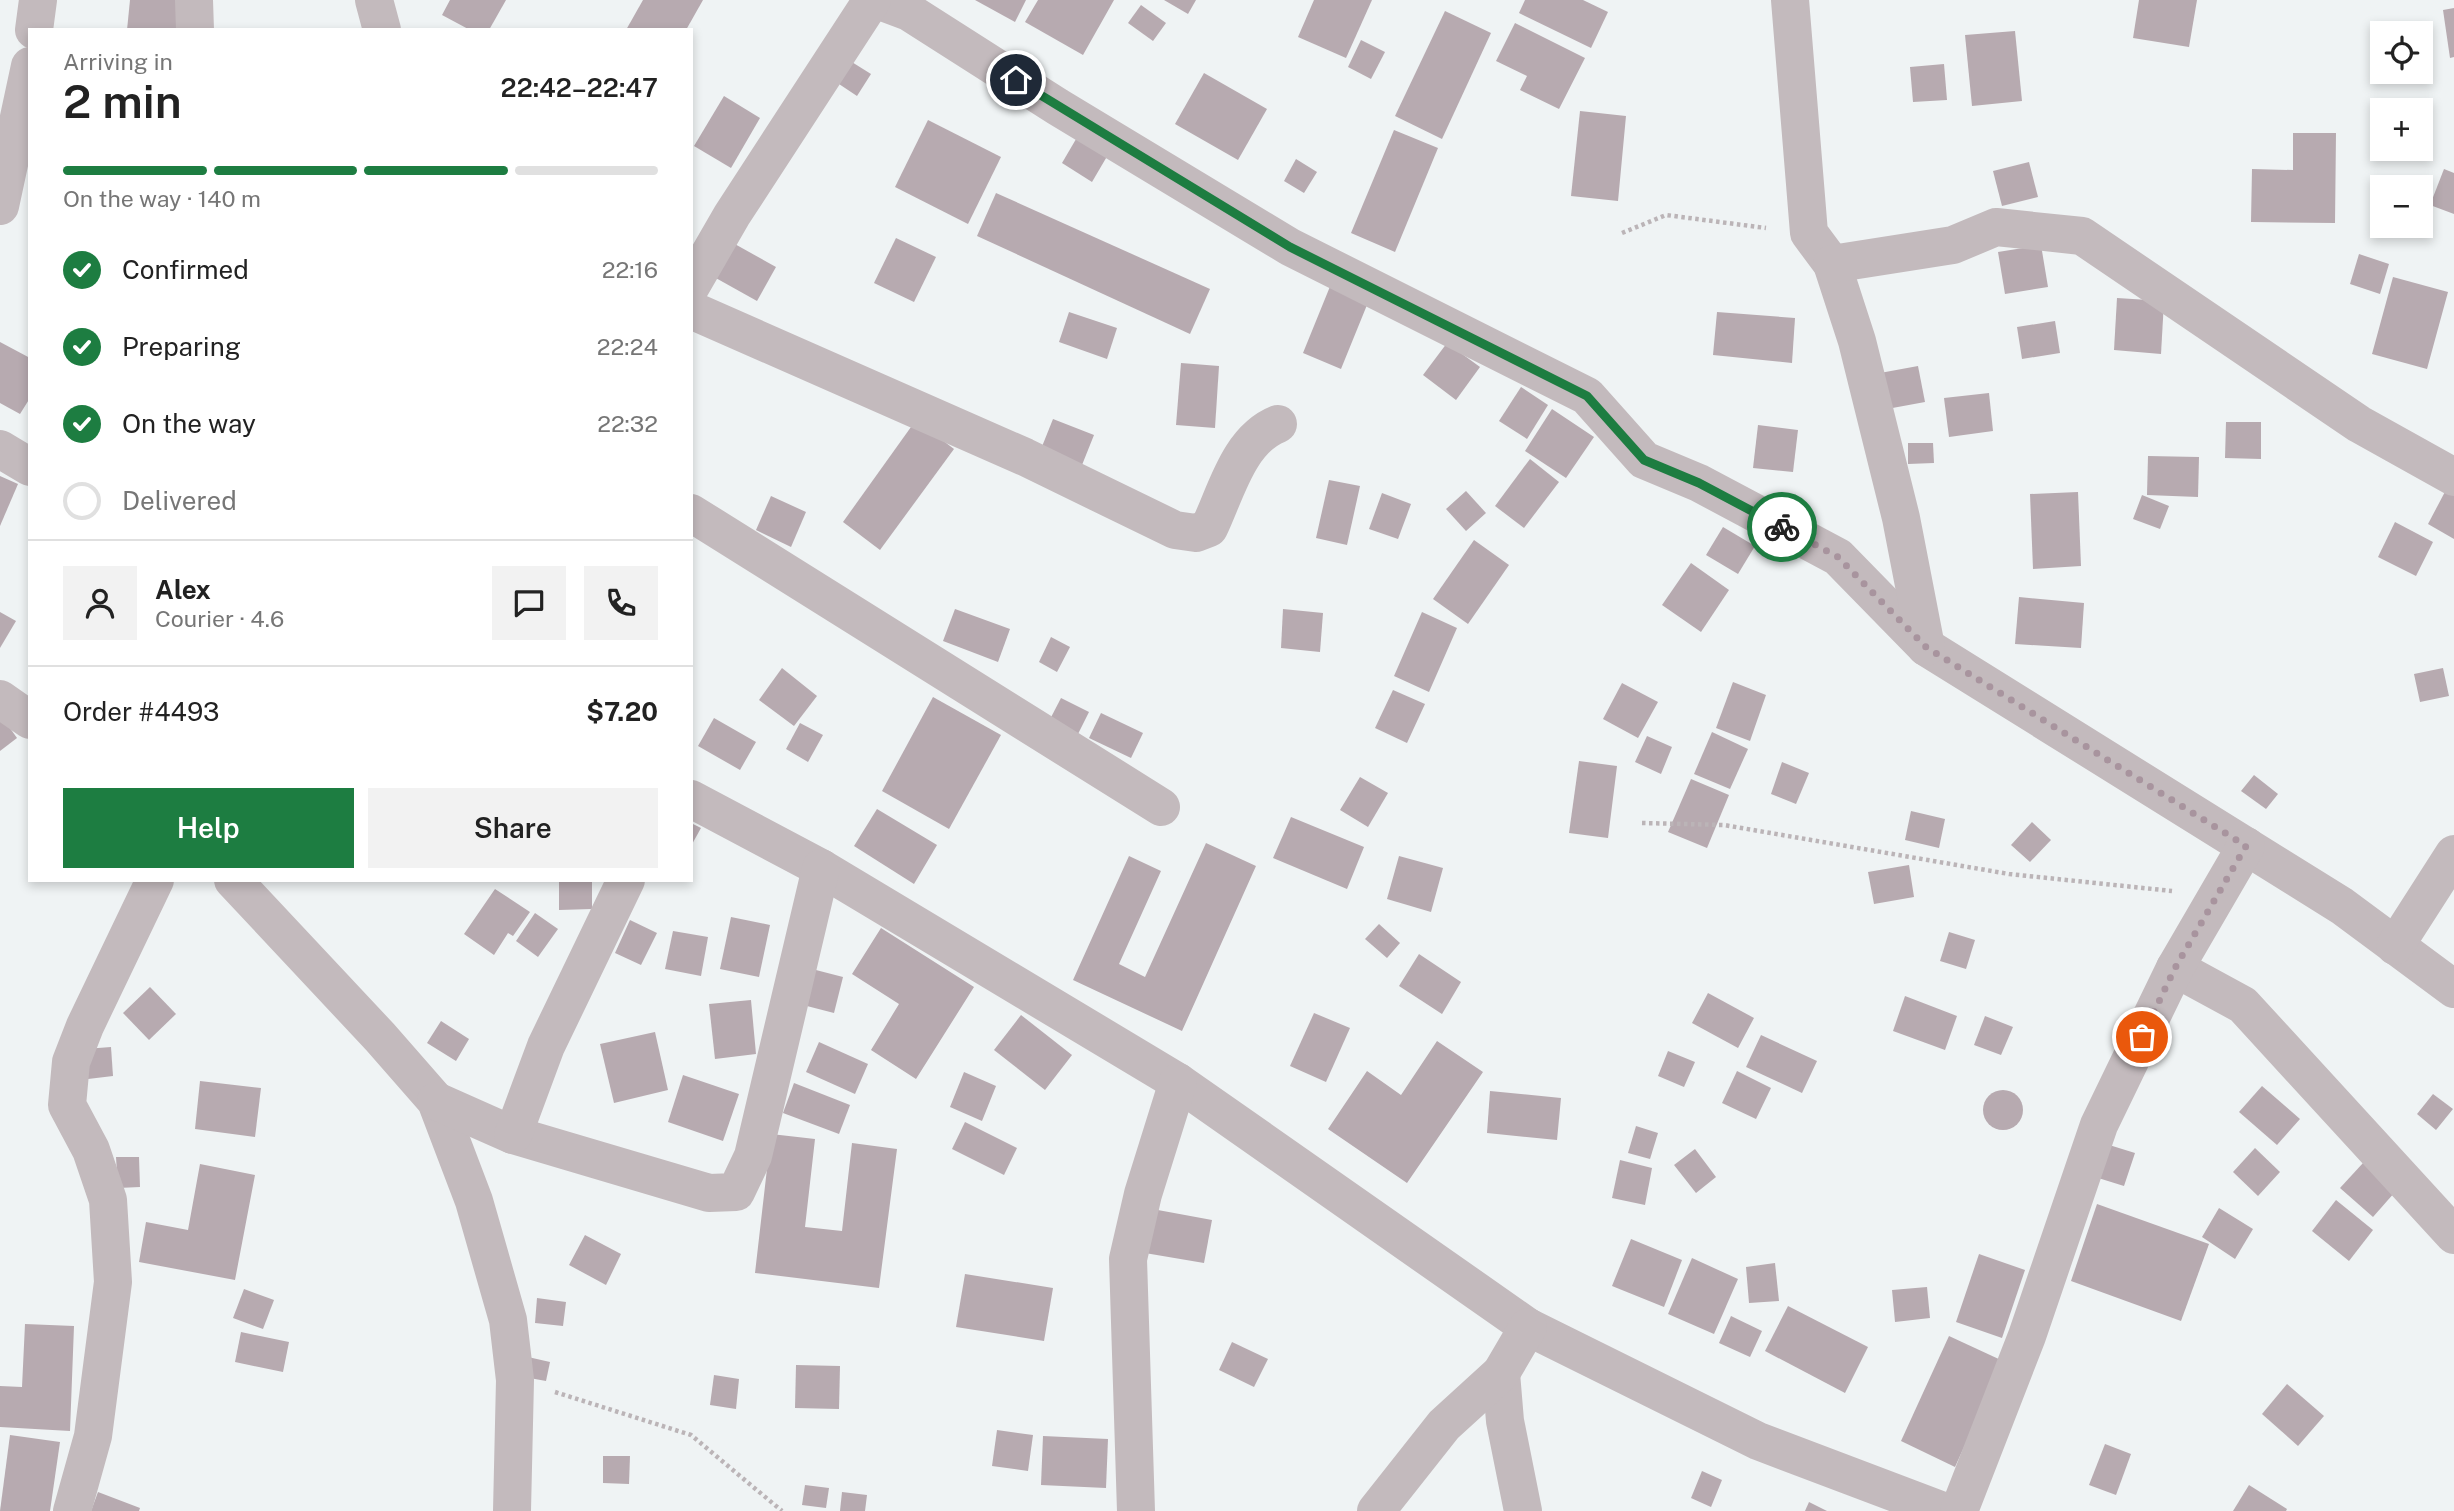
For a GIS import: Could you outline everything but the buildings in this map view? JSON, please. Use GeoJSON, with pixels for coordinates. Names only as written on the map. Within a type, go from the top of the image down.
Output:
{"type":"FeatureCollection","features":[{"type":"Feature","properties":{"kind":"street"},"geometry":{"type":"LineString","coordinates":[[34,28],[38,0]]}},
{"type":"Feature","properties":{"kind":"street"},"geometry":{"type":"LineString","coordinates":[[194,0],[195,28]]}},
{"type":"Feature","properties":{"kind":"street"},"geometry":{"type":"LineString","coordinates":[[374,0],[381,28]]}},
{"type":"Feature","properties":{"kind":"street"},"geometry":{"type":"LineString","coordinates":[[1790,0],[1809,233],[1832,264],[1876,415],[1901,518],[1926,647]]}},
{"type":"Feature","properties":{"kind":"street"},"geometry":{"type":"LineString","coordinates":[[693,283],[732,215],[893,3],[1290,247],[1587,396],[1644,460],[1699,483],[1838,557],[1926,647],[2342,906],[2454,989]]}},
{"type":"Feature","properties":{"kind":"street"},"geometry":{"type":"LineString","coordinates":[[0,206],[28,75]]}},
{"type":"Feature","properties":{"kind":"street"},"geometry":{"type":"LineString","coordinates":[[1832,264],[1953,245],[1996,227],[2082,236],[2359,424],[2454,477]]}},
{"type":"Feature","properties":{"kind":"street"},"geometry":{"type":"LineString","coordinates":[[693,311],[1025,457],[1175,530],[1196,533],[1209,528],[1239,462],[1266,428],[1278,424]]}},
{"type":"Feature","properties":{"kind":"street"},"geometry":{"type":"LineString","coordinates":[[0,449],[28,466]]}},
{"type":"Feature","properties":{"kind":"street"},"geometry":{"type":"LineString","coordinates":[[693,514],[1161,807]]}},
{"type":"Feature","properties":{"kind":"street"},"geometry":{"type":"LineString","coordinates":[[0,699],[28,719]]}},
{"type":"Feature","properties":{"kind":"street"},"geometry":{"type":"LineString","coordinates":[[693,800],[821,868],[1178,1082],[1528,1327],[1758,1441],[1944,1511]]}},
{"type":"Feature","properties":{"kind":"street"},"geometry":{"type":"LineString","coordinates":[[1959,1511],[2027,1336],[2099,1125],[2175,968],[2246,846]]}},
{"type":"Feature","properties":{"kind":"street"},"geometry":{"type":"LineString","coordinates":[[2395,946],[2454,854]]}},
{"type":"Feature","properties":{"kind":"street"},"geometry":{"type":"LineString","coordinates":[[436,1101],[513,1135],[709,1193],[736,1192],[753,1156],[821,868]]}},
{"type":"Feature","properties":{"kind":"street"},"geometry":{"type":"LineString","coordinates":[[72,1511],[93,1436],[113,1282],[108,1200],[91,1150],[67,1105],[71,1062],[85,1026],[154,882]]}},
{"type":"Feature","properties":{"kind":"street"},"geometry":{"type":"LineString","coordinates":[[235,882],[371,1026],[436,1101],[474,1201],[508,1320],[515,1380],[512,1511]]}},
{"type":"Feature","properties":{"kind":"street"},"geometry":{"type":"LineString","coordinates":[[513,1135],[546,1046],[625,882]]}},
{"type":"Feature","properties":{"kind":"street"},"geometry":{"type":"LineString","coordinates":[[2175,968],[2243,1005],[2454,1235]]}},
{"type":"Feature","properties":{"kind":"street"},"geometry":{"type":"LineString","coordinates":[[1136,1511],[1128,1259],[1143,1194],[1178,1082]]}},
{"type":"Feature","properties":{"kind":"street"},"geometry":{"type":"LineString","coordinates":[[1376,1511],[1444,1424],[1502,1373],[1528,1327]]}},
{"type":"Feature","properties":{"kind":"street"},"geometry":{"type":"LineString","coordinates":[[1502,1373],[1505,1420],[1523,1511]]}},
{"type":"Feature","properties":{"kind":"path"},"geometry":{"type":"LineString","coordinates":[[1622,233],[1666,215],[1809,233]]}},
{"type":"Feature","properties":{"kind":"path"},"geometry":{"type":"LineString","coordinates":[[1642,823],[1724,825],[2009,874],[2218,895]]}},
{"type":"Feature","properties":{"kind":"path"},"geometry":{"type":"LineString","coordinates":[[515,1380],[691,1435],[782,1511]]}},
{"type":"Feature","properties":{"kind":"way so far"},"geometry":{"type":"LineString","coordinates":[[1782,527],[1838,557],[1926,647],[2246,846],[2175,968],[2142,1037]]}},
{"type":"Feature","properties":{"kind":"route"},"geometry":{"type":"LineString","coordinates":[[1016,80],[1290,247],[1587,396],[1644,460],[1699,483],[1782,527]]}}]}
